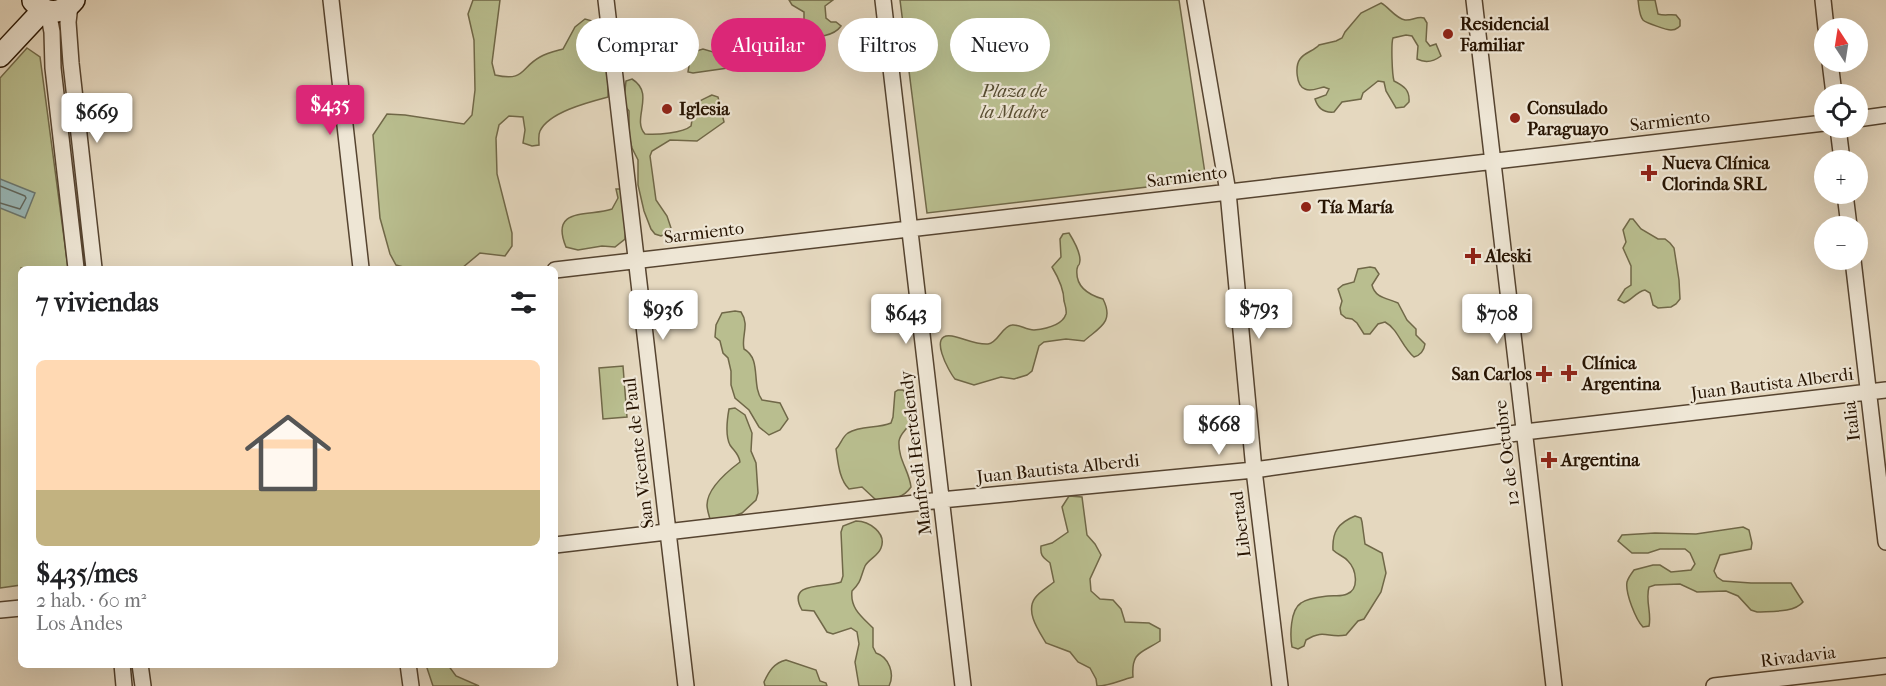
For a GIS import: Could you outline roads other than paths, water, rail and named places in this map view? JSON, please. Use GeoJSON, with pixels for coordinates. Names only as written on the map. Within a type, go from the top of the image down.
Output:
{"type":"FeatureCollection","features":[{"type":"Feature","properties":{"kind":"main road"},"geometry":{"type":"LineString","coordinates":[[0,56],[41,7],[60,11],[72,2]]}},
{"type":"Feature","properties":{"kind":"street"},"geometry":{"type":"LineString","coordinates":[[331,0],[361,266]]}},
{"type":"Feature","properties":{"kind":"street","name":"San Vicente de Paul"},"geometry":{"type":"LineString","coordinates":[[606,0],[686,686]]}},
{"type":"Feature","properties":{"kind":"street","name":"Manfredi Hertelendy"},"geometry":{"type":"LineString","coordinates":[[883,0],[963,686]]}},
{"type":"Feature","properties":{"kind":"street","name":"Libertad"},"geometry":{"type":"LineString","coordinates":[[1195,0],[1228,192],[1254,470],[1280,686]]}},
{"type":"Feature","properties":{"kind":"street","name":"12 de Octubre"},"geometry":{"type":"LineString","coordinates":[[1474,0],[1554,686]]}},
{"type":"Feature","properties":{"kind":"street"},"geometry":{"type":"LineString","coordinates":[[1823,0],[1825,18]]}},
{"type":"Feature","properties":{"kind":"street"},"geometry":{"type":"LineString","coordinates":[[72,2],[68,22],[71,63],[94,266]]}},
{"type":"Feature","properties":{"kind":"street"},"geometry":{"type":"LineString","coordinates":[[41,7],[52,32],[53,68],[76,266]]}},
{"type":"Feature","properties":{"kind":"street"},"geometry":{"type":"LineString","coordinates":[[1868,117],[1886,115]]}},
{"type":"Feature","properties":{"kind":"street","name":"Sarmiento"},"geometry":{"type":"LineString","coordinates":[[558,270],[1814,124]]}},
{"type":"Feature","properties":{"kind":"street","name":"Italia"},"geometry":{"type":"LineString","coordinates":[[1854,270],[1886,542]]}},
{"type":"Feature","properties":{"kind":"street","name":"Juan Bautista Alberdi"},"geometry":{"type":"LineString","coordinates":[[558,545],[941,500],[1254,470],[1524,432],[1886,390]]}},
{"type":"Feature","properties":{"kind":"street"},"geometry":{"type":"LineString","coordinates":[[0,610],[18,608]]}},
{"type":"Feature","properties":{"kind":"street","name":"Rivadavia"},"geometry":{"type":"LineString","coordinates":[[1714,686],[1886,666]]}},
{"type":"Feature","properties":{"kind":"street"},"geometry":{"type":"LineString","coordinates":[[122,668],[124,686]]}},
{"type":"Feature","properties":{"kind":"street"},"geometry":{"type":"LineString","coordinates":[[141,668],[143,686]]}},
{"type":"Feature","properties":{"kind":"street"},"geometry":{"type":"LineString","coordinates":[[409,668],[411,686]]}},
{"type":"Feature","properties":{"kind":"water"},"geometry":{"type":"Polygon","coordinates":[[[0,179],[35,193],[25,218],[0,208],[0,179]]]}},
{"type":"Feature","properties":{"kind":"place","name":"Residencial Familiar"},"geometry":{"type":"Point","coordinates":[1448,34]}},
{"type":"Feature","properties":{"kind":"place","name":"Iglesia"},"geometry":{"type":"Point","coordinates":[667,109]}},
{"type":"Feature","properties":{"kind":"place","name":"Consulado Paraguayo"},"geometry":{"type":"Point","coordinates":[1515,118]}},
{"type":"Feature","properties":{"kind":"place","name":"Nueva Clínica Clorinda SRL"},"geometry":{"type":"Point","coordinates":[1649,173]}},
{"type":"Feature","properties":{"kind":"place","name":"Tía María"},"geometry":{"type":"Point","coordinates":[1306,207]}},
{"type":"Feature","properties":{"kind":"place","name":"Aleski"},"geometry":{"type":"Point","coordinates":[1473,256]}},
{"type":"Feature","properties":{"kind":"place","name":"Clínica Argentina"},"geometry":{"type":"Point","coordinates":[1569,373]}},
{"type":"Feature","properties":{"kind":"place","name":"San Carlos"},"geometry":{"type":"Point","coordinates":[1544,374]}},
{"type":"Feature","properties":{"kind":"place","name":"Argentina"},"geometry":{"type":"Point","coordinates":[1549,460]}},
{"type":"Feature","properties":{"kind":"park label","name":"Plaza de la Madre"},"geometry":{"type":"Point","coordinates":[1014,101]}}]}
